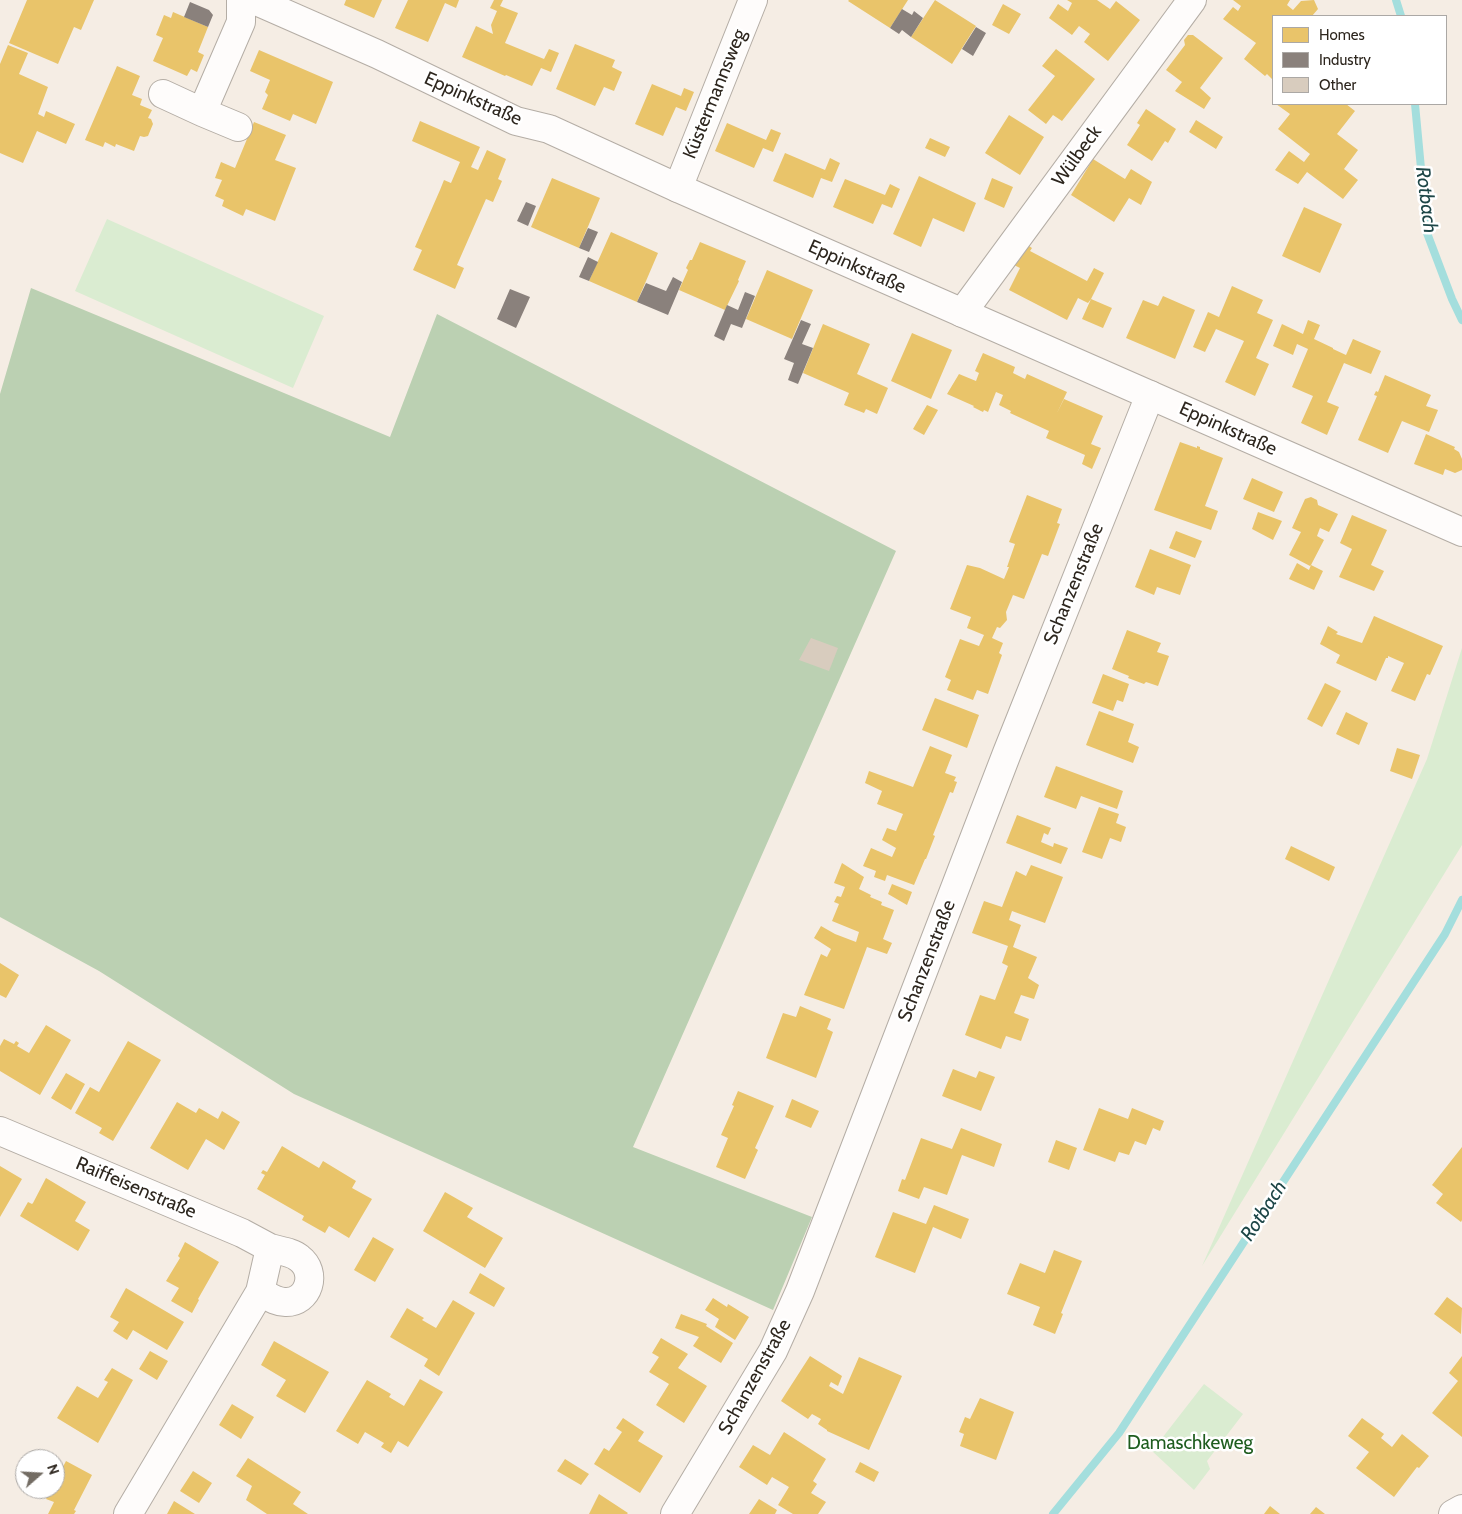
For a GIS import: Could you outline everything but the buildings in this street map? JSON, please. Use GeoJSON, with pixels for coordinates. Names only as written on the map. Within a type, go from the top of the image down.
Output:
{"type":"FeatureCollection","features":[{"type":"Feature","properties":{"kind":"street"},"geometry":{"type":"LineString","coordinates":[[202,112],[241,22],[241,0]]}},
{"type":"Feature","properties":{"kind":"street","name":"Eppinkstraße"},"geometry":{"type":"LineString","coordinates":[[254,0],[377,54],[516,121],[549,129],[678,188],[1462,532]]}},
{"type":"Feature","properties":{"kind":"street","name":"Küstermannsweg"},"geometry":{"type":"LineString","coordinates":[[678,188],[753,0]]}},
{"type":"Feature","properties":{"kind":"street","name":"Wülbeck"},"geometry":{"type":"LineString","coordinates":[[962,313],[1192,0]]}},
{"type":"Feature","properties":{"kind":"street"},"geometry":{"type":"LineString","coordinates":[[162,94],[238,127]]}},
{"type":"Feature","properties":{"kind":"street","name":"Schanzenstraße"},"geometry":{"type":"LineString","coordinates":[[675,1514],[773,1351],[800,1291],[1003,762],[1150,395]]}},
{"type":"Feature","properties":{"kind":"street","name":"Raiffeisenstraße"},"geometry":{"type":"LineString","coordinates":[[0,1131],[233,1229],[270,1248],[295,1255],[301,1259],[309,1270],[309,1284],[303,1296],[290,1302],[277,1301],[260,1292]]}},
{"type":"Feature","properties":{"kind":"street"},"geometry":{"type":"LineString","coordinates":[[128,1514],[260,1292],[270,1248]]}},
{"type":"Feature","properties":{"kind":"street"},"geometry":{"type":"LineString","coordinates":[[1453,1514],[1462,1509]]}},
{"type":"Feature","properties":{"kind":"green space"},"geometry":{"type":"Polygon","coordinates":[[[107,219],[324,316],[293,388],[75,291],[107,219]]]}},
{"type":"Feature","properties":{"kind":"green space"},"geometry":{"type":"Polygon","coordinates":[[[31,288],[390,437],[437,314],[896,551],[633,1147],[812,1217],[773,1310],[294,1094],[99,971],[0,917],[0,394],[31,288]]]}},
{"type":"Feature","properties":{"kind":"green space"},"geometry":{"type":"Polygon","coordinates":[[[1462,648],[1462,845],[1202,1266],[1427,759],[1462,648]]]}},
{"type":"Feature","properties":{"kind":"green space","name":"Damaschkeweg"},"geometry":{"type":"Polygon","coordinates":[[[1204,1384],[1243,1414],[1207,1461],[1210,1469],[1194,1490],[1152,1451],[1204,1384]]]}},
{"type":"Feature","properties":{"kind":"waterway","name":"Rotbach"},"geometry":{"type":"LineString","coordinates":[[1396,0],[1401,15]]}},
{"type":"Feature","properties":{"kind":"waterway","name":"Rotbach"},"geometry":{"type":"LineString","coordinates":[[1415,105],[1427,233],[1462,320]]}},
{"type":"Feature","properties":{"kind":"waterway","name":"Rotbach"},"geometry":{"type":"LineString","coordinates":[[1053,1514],[1119,1433],[1445,934],[1462,900]]}}]}
